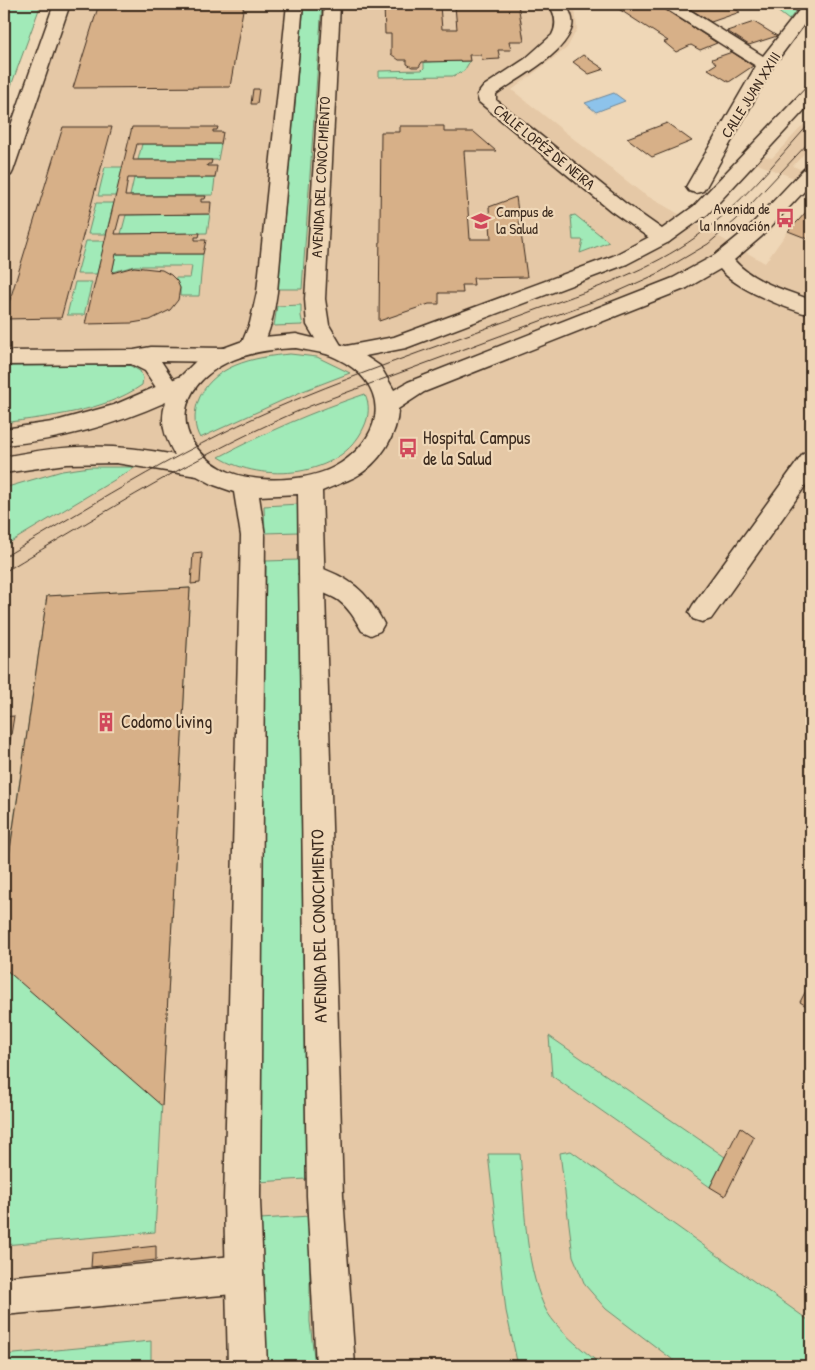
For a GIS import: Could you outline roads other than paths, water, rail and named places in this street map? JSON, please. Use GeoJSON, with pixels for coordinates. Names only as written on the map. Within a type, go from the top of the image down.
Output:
{"type":"FeatureCollection","features":[{"type":"Feature","properties":{"kind":"main road"},"geometry":{"type":"LineString","coordinates":[[4,171],[62,4]]}},
{"type":"Feature","properties":{"kind":"main road"},"geometry":{"type":"LineString","coordinates":[[252,345],[261,323],[267,292],[295,4]]}},
{"type":"Feature","properties":{"kind":"main road","name":"AVENIDA DEL CONOCIMIENTO"},"geometry":{"type":"LineString","coordinates":[[332,4],[315,300],[318,325],[339,350]]}},
{"type":"Feature","properties":{"kind":"main road","name":"CALLE LOPÉZ DE NEIRA"},"geometry":{"type":"LineString","coordinates":[[557,4],[564,23],[559,37],[550,47],[490,90],[486,96],[488,102],[618,207],[662,238]]}},
{"type":"Feature","properties":{"kind":"main road"},"geometry":{"type":"LineString","coordinates":[[669,4],[765,65]]}},
{"type":"Feature","properties":{"kind":"main road","name":"CALLE JUAN XXIII"},"geometry":{"type":"LineString","coordinates":[[696,187],[765,65],[811,5]]}},
{"type":"Feature","properties":{"kind":"main road"},"geometry":{"type":"LineString","coordinates":[[4,437],[76,425],[138,407],[179,392],[202,368],[224,355],[252,345],[296,341],[339,350],[371,350],[408,340],[620,260],[662,238],[701,210],[811,93]]}},
{"type":"Feature","properties":{"kind":"main road"},"geometry":{"type":"LineString","coordinates":[[389,404],[416,387],[680,283],[722,259],[755,232],[811,173]]}},
{"type":"Feature","properties":{"kind":"main road"},"geometry":{"type":"LineString","coordinates":[[722,259],[734,274],[754,285],[811,308]]}},
{"type":"Feature","properties":{"kind":"main road"},"geometry":{"type":"LineString","coordinates":[[179,392],[174,416],[176,434],[185,452],[202,468],[226,481],[245,487],[283,489],[310,485],[342,474],[366,458],[383,436],[388,420],[389,404],[380,380],[360,361],[339,350]]}},
{"type":"Feature","properties":{"kind":"main road"},"geometry":{"type":"LineString","coordinates":[[4,358],[134,357],[151,354],[224,355]]}},
{"type":"Feature","properties":{"kind":"main road"},"geometry":{"type":"LineString","coordinates":[[134,357],[153,366],[179,392]]}},
{"type":"Feature","properties":{"kind":"main road"},"geometry":{"type":"LineString","coordinates":[[4,465],[46,458],[89,454],[144,458],[202,468]]}},
{"type":"Feature","properties":{"kind":"main road"},"geometry":{"type":"LineString","coordinates":[[702,612],[811,460]]}},
{"type":"Feature","properties":{"kind":"main road","name":"AVENIDA DEL CONOCIMIENTO"},"geometry":{"type":"LineString","coordinates":[[310,485],[325,1196],[336,1366]]}},
{"type":"Feature","properties":{"kind":"main road"},"geometry":{"type":"LineString","coordinates":[[245,487],[253,536],[242,1201],[247,1366]]}},
{"type":"Feature","properties":{"kind":"main road"},"geometry":{"type":"LineString","coordinates":[[312,575],[354,596],[364,609],[371,624]]}},
{"type":"Feature","properties":{"kind":"main road"},"geometry":{"type":"LineString","coordinates":[[4,1296],[244,1274]]}},
{"type":"Feature","properties":{"kind":"water"},"geometry":{"type":"Polygon","coordinates":[[[614,93],[625,101],[596,112],[585,103],[614,93]]]}},
{"type":"Feature","properties":{"kind":"tram line"},"geometry":{"type":"LineString","coordinates":[[4,557],[183,453],[257,417],[357,375],[603,285],[660,259],[696,237],[727,212],[811,122]]}},
{"type":"Feature","properties":{"kind":"tram line"},"geometry":{"type":"LineString","coordinates":[[4,572],[154,484],[230,443],[270,424],[310,406],[608,296],[657,274],[708,244],[736,220],[811,140]]}},
{"type":"Feature","properties":{"kind":"place","name":"Avenida de la Innovación"},"geometry":{"type":"Point","coordinates":[785,218]}},
{"type":"Feature","properties":{"kind":"place","name":"Campus de la Salud"},"geometry":{"type":"Point","coordinates":[481,221]}},
{"type":"Feature","properties":{"kind":"place","name":"Hospital Campus de la Salud"},"geometry":{"type":"Point","coordinates":[408,448]}},
{"type":"Feature","properties":{"kind":"place","name":"Codomo living"},"geometry":{"type":"Point","coordinates":[106,722]}}]}
